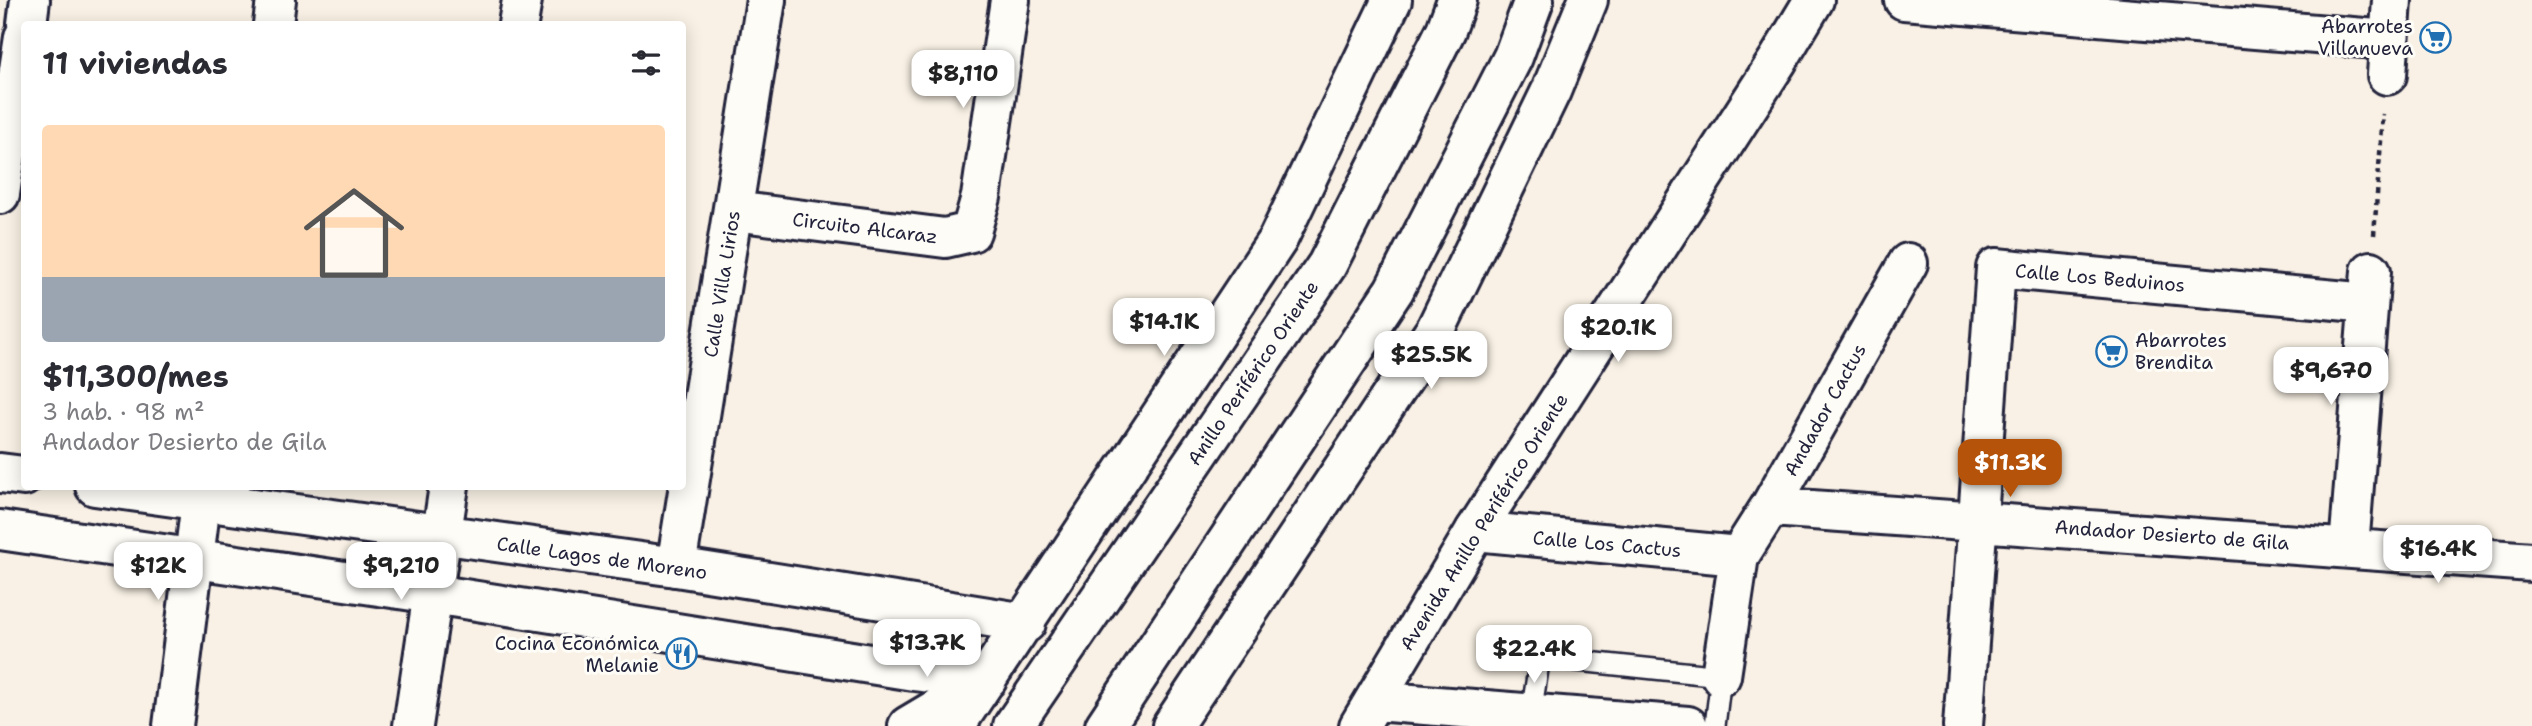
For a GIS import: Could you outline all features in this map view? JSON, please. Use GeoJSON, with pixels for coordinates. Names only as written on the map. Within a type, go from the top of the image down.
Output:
{"type":"FeatureCollection","features":[{"type":"Feature","properties":{"kind":"main road"},"geometry":{"type":"LineString","coordinates":[[27,21],[30,0]]}},
{"type":"Feature","properties":{"kind":"main road"},"geometry":{"type":"LineString","coordinates":[[273,21],[276,0]]}},
{"type":"Feature","properties":{"kind":"main road"},"geometry":{"type":"LineString","coordinates":[[518,21],[522,0]]}},
{"type":"Feature","properties":{"kind":"main road","name":"Calle Villa Lirios"},"geometry":{"type":"LineString","coordinates":[[676,567],[766,0]]}},
{"type":"Feature","properties":{"kind":"main road","name":"Circuito Alcaraz"},"geometry":{"type":"LineString","coordinates":[[734,211],[945,238],[971,232],[981,197],[1010,0]]}},
{"type":"Feature","properties":{"kind":"main road"},"geometry":{"type":"LineString","coordinates":[[955,726],[1026,623],[1278,239],[1392,0]]}},
{"type":"Feature","properties":{"kind":"main road","name":"Anillo Periférico Oriente"},"geometry":{"type":"LineString","coordinates":[[1013,726],[1327,264],[1446,30],[1457,0]]}},
{"type":"Feature","properties":{"kind":"main road"},"geometry":{"type":"LineString","coordinates":[[1105,726],[1394,290],[1513,57],[1534,0]]}},
{"type":"Feature","properties":{"kind":"main road"},"geometry":{"type":"LineString","coordinates":[[1172,726],[1436,329],[1551,91],[1588,0]]}},
{"type":"Feature","properties":{"kind":"main road","name":"Avenida Anillo Periférico Oriente"},"geometry":{"type":"LineString","coordinates":[[1367,714],[1475,531],[1814,0]]}},
{"type":"Feature","properties":{"kind":"main road"},"geometry":{"type":"LineString","coordinates":[[1904,0],[2388,57],[2392,0]]}},
{"type":"Feature","properties":{"kind":"main road"},"geometry":{"type":"LineString","coordinates":[[0,194],[21,57]]}},
{"type":"Feature","properties":{"kind":"main road","name":"Andador Cactus"},"geometry":{"type":"LineString","coordinates":[[1739,556],[1770,507],[1908,263]]}},
{"type":"Feature","properties":{"kind":"main road","name":"Calle Los Beduinos"},"geometry":{"type":"LineString","coordinates":[[1963,726],[1996,268],[2370,287]]}},
{"type":"Feature","properties":{"kind":"main road"},"geometry":{"type":"LineString","coordinates":[[2350,548],[2370,287]]}},
{"type":"Feature","properties":{"kind":"main road"},"geometry":{"type":"LineString","coordinates":[[0,472],[21,476]]}},
{"type":"Feature","properties":{"kind":"main road","name":"Calle Lagos de Moreno"},"geometry":{"type":"LineString","coordinates":[[148,490],[202,494],[442,536],[676,567],[1026,623]]}},
{"type":"Feature","properties":{"kind":"main road"},"geometry":{"type":"LineString","coordinates":[[413,726],[448,490]]}},
{"type":"Feature","properties":{"kind":"main road"},"geometry":{"type":"LineString","coordinates":[[173,726],[202,494]]}},
{"type":"Feature","properties":{"kind":"main road","name":"Andador Desierto de Gila"},"geometry":{"type":"LineString","coordinates":[[1770,507],[2532,562]]}},
{"type":"Feature","properties":{"kind":"main road"},"geometry":{"type":"LineString","coordinates":[[0,530],[433,594],[914,671],[987,679]]}},
{"type":"Feature","properties":{"kind":"main road","name":"Calle Los Cactus"},"geometry":{"type":"LineString","coordinates":[[1475,531],[1739,556]]}},
{"type":"Feature","properties":{"kind":"main road"},"geometry":{"type":"LineString","coordinates":[[1721,676],[1739,556]]}},
{"type":"Feature","properties":{"kind":"main road"},"geometry":{"type":"LineString","coordinates":[[908,726],[987,679]]}},
{"type":"Feature","properties":{"kind":"main road"},"geometry":{"type":"LineString","coordinates":[[1367,714],[1531,714],[1688,726]]}},
{"type":"Feature","properties":{"kind":"lane"},"geometry":{"type":"LineString","coordinates":[[1531,714],[1540,657],[1721,676],[1715,726]]}},
{"type":"Feature","properties":{"kind":"path"},"geometry":{"type":"LineString","coordinates":[[2370,287],[2388,57]]}},
{"type":"Feature","properties":{"kind":"place","name":"Abarrotes Villanueva"},"geometry":{"type":"Point","coordinates":[2436,37]}},
{"type":"Feature","properties":{"kind":"place","name":"Abarrotes Brendita"},"geometry":{"type":"Point","coordinates":[2112,351]}},
{"type":"Feature","properties":{"kind":"place","name":"Cocina Económica Melanie"},"geometry":{"type":"Point","coordinates":[682,654]}}]}
